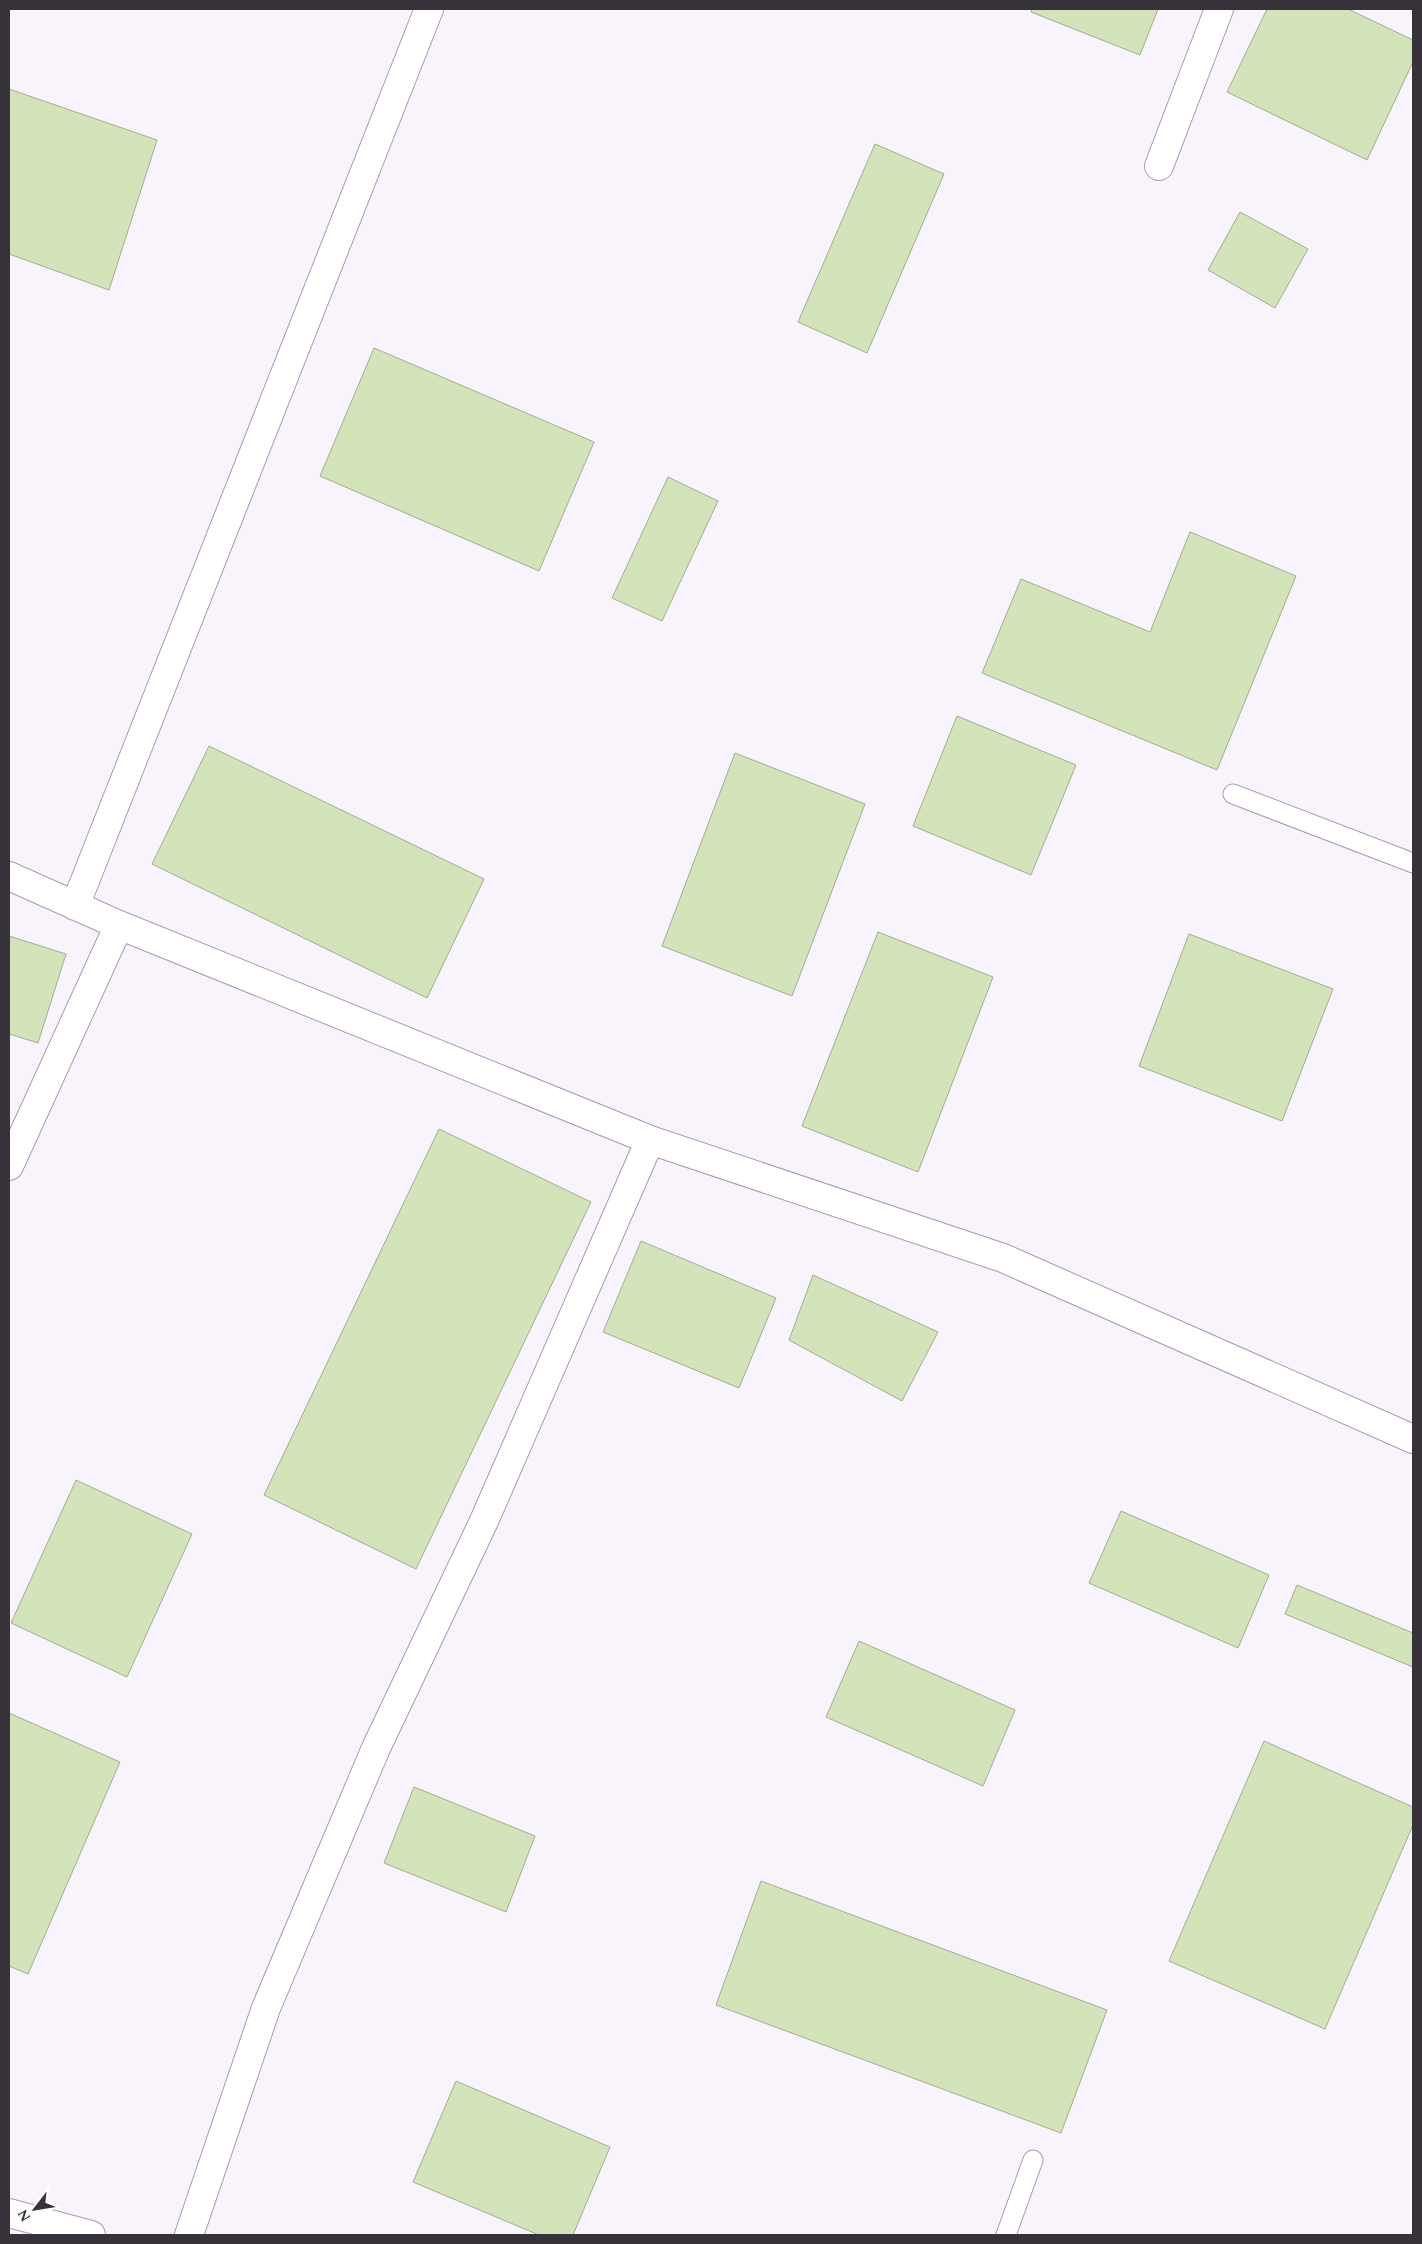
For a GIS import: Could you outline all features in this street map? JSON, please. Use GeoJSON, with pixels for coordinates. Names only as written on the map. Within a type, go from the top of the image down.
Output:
{"type":"FeatureCollection","features":[{"type":"Feature","properties":{"kind":"street"},"geometry":{"type":"LineString","coordinates":[[75,906],[429,9]]}},
{"type":"Feature","properties":{"kind":"street"},"geometry":{"type":"LineString","coordinates":[[1159,166],[1219,9]]}},
{"type":"Feature","properties":{"kind":"street"},"geometry":{"type":"LineString","coordinates":[[9,876],[119,926],[650,1140],[1003,1258],[1413,1439]]}},
{"type":"Feature","properties":{"kind":"street"},"geometry":{"type":"LineString","coordinates":[[9,1166],[119,926]]}},
{"type":"Feature","properties":{"kind":"street"},"geometry":{"type":"LineString","coordinates":[[189,2235],[269,1999],[376,1748],[484,1521],[650,1140]]}},
{"type":"Feature","properties":{"kind":"street"},"geometry":{"type":"LineString","coordinates":[[9,2214],[91,2235]]}},
{"type":"Feature","properties":{"kind":"lane"},"geometry":{"type":"LineString","coordinates":[[1233,794],[1413,863]]}},
{"type":"Feature","properties":{"kind":"lane"},"geometry":{"type":"LineString","coordinates":[[1006,2235],[1033,2160]]}},
{"type":"Feature","properties":{"kind":"building"},"geometry":{"type":"Polygon","coordinates":[[[1032,9],[1158,9],[1140,55],[1031,12],[1032,9]]]}},
{"type":"Feature","properties":{"kind":"building"},"geometry":{"type":"Polygon","coordinates":[[[1267,9],[1348,9],[1413,40],[1413,62],[1367,160],[1227,92],[1267,9]]]}},
{"type":"Feature","properties":{"kind":"building"},"geometry":{"type":"Polygon","coordinates":[[[9,89],[157,140],[109,290],[9,254],[9,89]]]}},
{"type":"Feature","properties":{"kind":"building"},"geometry":{"type":"Polygon","coordinates":[[[875,144],[944,174],[867,353],[798,322],[875,144]]]}},
{"type":"Feature","properties":{"kind":"building"},"geometry":{"type":"Polygon","coordinates":[[[1240,212],[1308,249],[1275,308],[1208,270],[1240,212]]]}},
{"type":"Feature","properties":{"kind":"building"},"geometry":{"type":"Polygon","coordinates":[[[374,348],[594,442],[539,571],[320,476],[374,348]]]}},
{"type":"Feature","properties":{"kind":"building"},"geometry":{"type":"Polygon","coordinates":[[[668,477],[718,501],[662,621],[612,598],[668,477]]]}},
{"type":"Feature","properties":{"kind":"building"},"geometry":{"type":"Polygon","coordinates":[[[1190,532],[1296,576],[1217,770],[982,673],[1021,579],[1150,632],[1190,532]]]}},
{"type":"Feature","properties":{"kind":"building"},"geometry":{"type":"Polygon","coordinates":[[[957,716],[1076,765],[1031,875],[913,826],[957,716]]]}},
{"type":"Feature","properties":{"kind":"building"},"geometry":{"type":"Polygon","coordinates":[[[209,746],[484,879],[427,998],[152,864],[209,746]]]}},
{"type":"Feature","properties":{"kind":"building"},"geometry":{"type":"Polygon","coordinates":[[[735,753],[865,804],[792,996],[662,946],[735,753]]]}},
{"type":"Feature","properties":{"kind":"building"},"geometry":{"type":"Polygon","coordinates":[[[878,932],[993,977],[918,1172],[802,1126],[878,932]]]}},
{"type":"Feature","properties":{"kind":"building"},"geometry":{"type":"Polygon","coordinates":[[[1189,934],[1333,989],[1282,1121],[1139,1066],[1189,934]]]}},
{"type":"Feature","properties":{"kind":"building"},"geometry":{"type":"Polygon","coordinates":[[[9,936],[66,954],[38,1043],[9,1034],[9,936]]]}},
{"type":"Feature","properties":{"kind":"building"},"geometry":{"type":"Polygon","coordinates":[[[439,1129],[591,1202],[416,1569],[264,1495],[439,1129]]]}},
{"type":"Feature","properties":{"kind":"building"},"geometry":{"type":"Polygon","coordinates":[[[641,1241],[776,1298],[739,1388],[603,1332],[641,1241]]]}},
{"type":"Feature","properties":{"kind":"building"},"geometry":{"type":"Polygon","coordinates":[[[813,1275],[938,1332],[902,1401],[789,1340],[813,1275]]]}},
{"type":"Feature","properties":{"kind":"building"},"geometry":{"type":"Polygon","coordinates":[[[76,1480],[192,1534],[127,1677],[11,1623],[76,1480]]]}},
{"type":"Feature","properties":{"kind":"building"},"geometry":{"type":"Polygon","coordinates":[[[1121,1511],[1269,1575],[1238,1648],[1089,1583],[1121,1511]]]}},
{"type":"Feature","properties":{"kind":"building"},"geometry":{"type":"Polygon","coordinates":[[[1297,1585],[1413,1633],[1413,1667],[1285,1614],[1297,1585]]]}},
{"type":"Feature","properties":{"kind":"building"},"geometry":{"type":"Polygon","coordinates":[[[859,1641],[1015,1710],[983,1786],[826,1717],[859,1641]]]}},
{"type":"Feature","properties":{"kind":"building"},"geometry":{"type":"Polygon","coordinates":[[[9,1713],[120,1762],[28,1974],[9,1966],[9,1713]]]}},
{"type":"Feature","properties":{"kind":"building"},"geometry":{"type":"Polygon","coordinates":[[[1264,1741],[1413,1807],[1413,1825],[1325,2029],[1169,1961],[1264,1741]]]}},
{"type":"Feature","properties":{"kind":"building"},"geometry":{"type":"Polygon","coordinates":[[[414,1787],[535,1836],[506,1912],[384,1863],[414,1787]]]}},
{"type":"Feature","properties":{"kind":"building"},"geometry":{"type":"Polygon","coordinates":[[[761,1881],[1107,2010],[1061,2133],[716,2005],[761,1881]]]}},
{"type":"Feature","properties":{"kind":"building"},"geometry":{"type":"Polygon","coordinates":[[[456,2081],[610,2147],[573,2235],[539,2235],[413,2182],[456,2081]]]}}]}
